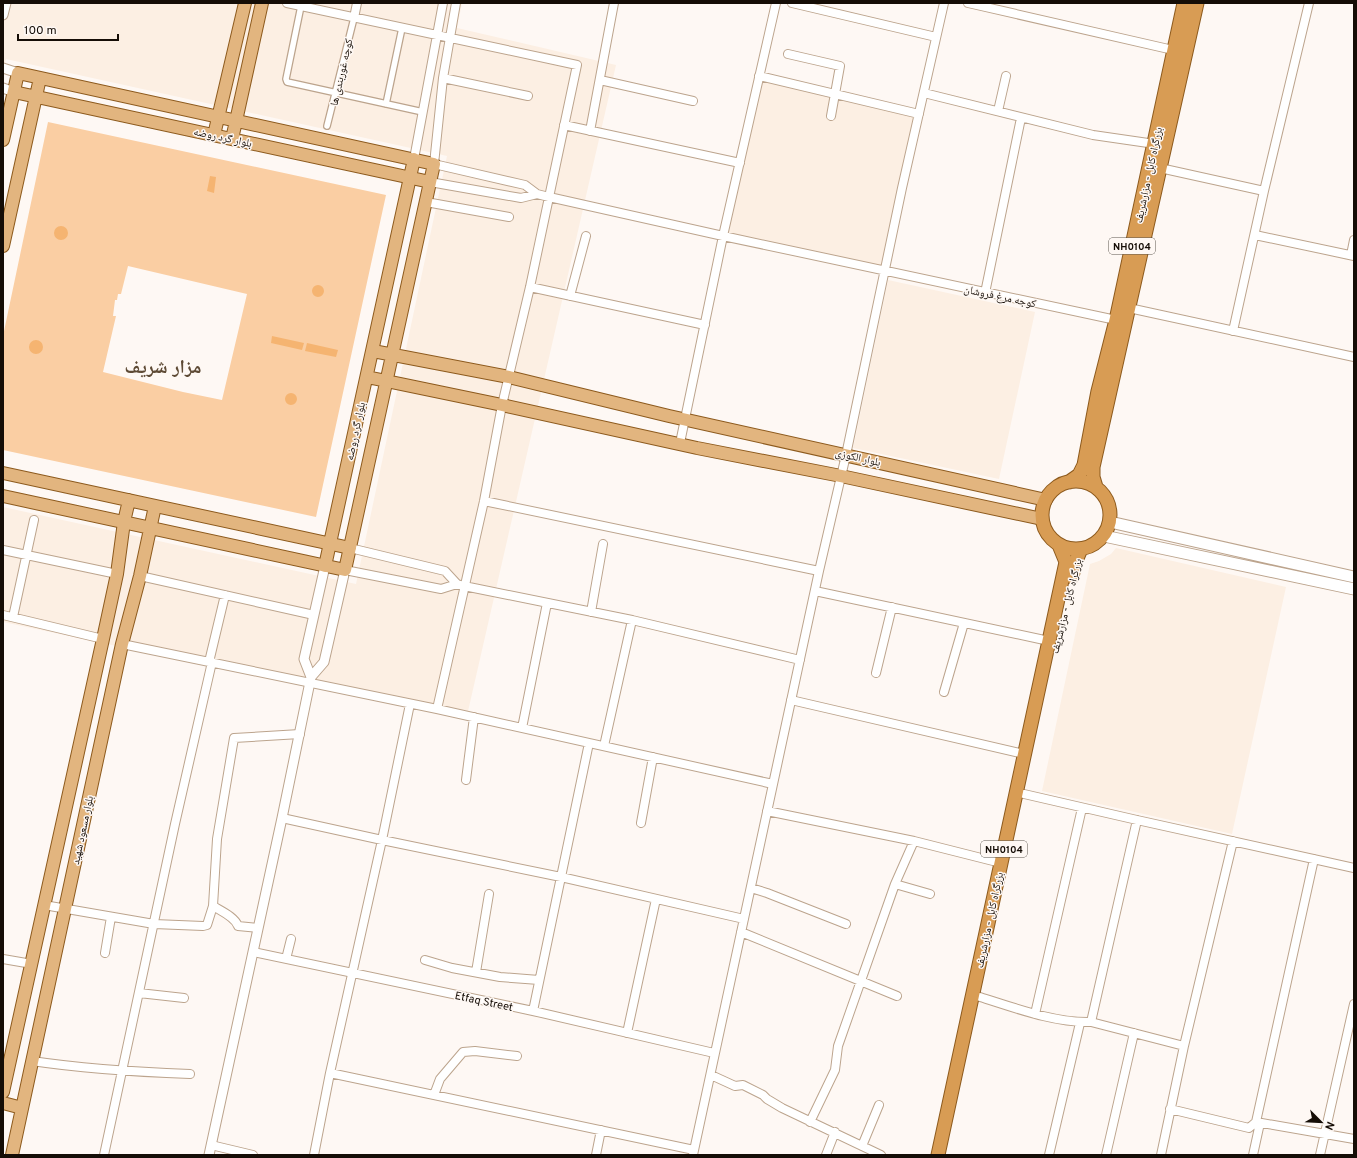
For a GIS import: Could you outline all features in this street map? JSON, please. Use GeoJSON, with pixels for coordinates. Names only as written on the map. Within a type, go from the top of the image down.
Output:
{"type":"FeatureCollection","features":[{"type":"Feature","properties":{"kind":"highway","name":"بزرگراه کابل - مزارشریف"},"geometry":{"type":"LineString","coordinates":[[1069,482],[1079,475],[1084,465],[1098,391],[1116,320],[1155,144],[1173,50],[1184,3]]}},
{"type":"Feature","properties":{"kind":"highway","name":"بزرگراه کابل - مزارشریف"},"geometry":{"type":"LineString","coordinates":[[1096,487],[1093,477],[1093,467],[1197,3]]}},
{"type":"Feature","properties":{"kind":"highway"},"geometry":{"type":"LineString","coordinates":[[1069,482],[1078,481],[1088,483],[1096,487]]}},
{"type":"Feature","properties":{"kind":"highway","name":"NH0104"},"geometry":{"type":"LineString","coordinates":[[1059,545],[1045,530],[1042,519],[1042,509],[1051,492],[1059,485],[1069,482]]}},
{"type":"Feature","properties":{"kind":"highway","name":"NH0104"},"geometry":{"type":"LineString","coordinates":[[1096,487],[1103,494],[1108,503],[1110,522]]}},
{"type":"Feature","properties":{"kind":"highway"},"geometry":{"type":"LineString","coordinates":[[1059,545],[1070,549],[1081,549],[1090,546],[1104,536],[1110,522]]}},
{"type":"Feature","properties":{"kind":"highway","name":"بزرگراه کابل - مزارشریف"},"geometry":{"type":"LineString","coordinates":[[938,1155],[1066,562],[1059,545]]}},
{"type":"Feature","properties":{"kind":"highway","name":"بزرگراه کابل - مزارشریف"},"geometry":{"type":"LineString","coordinates":[[945,1155],[1074,563],[1081,549]]}},
{"type":"Feature","properties":{"kind":"main road"},"geometry":{"type":"LineString","coordinates":[[214,135],[245,3]]}},
{"type":"Feature","properties":{"kind":"main road"},"geometry":{"type":"LineString","coordinates":[[232,139],[262,3]]}},
{"type":"Feature","properties":{"kind":"main road"},"geometry":{"type":"LineString","coordinates":[[3,140],[8,90],[18,73]]}},
{"type":"Feature","properties":{"kind":"main road","name":"بلوار گرد روضه"},"geometry":{"type":"LineString","coordinates":[[18,73],[434,164],[346,570]]}},
{"type":"Feature","properties":{"kind":"main road"},"geometry":{"type":"LineString","coordinates":[[3,246],[40,78]]}},
{"type":"Feature","properties":{"kind":"main road","name":"بلوار گرد روضه"},"geometry":{"type":"LineString","coordinates":[[8,90],[430,182]]}},
{"type":"Feature","properties":{"kind":"main road","name":"بلوار گرد روضه"},"geometry":{"type":"LineString","coordinates":[[325,566],[414,159]]}},
{"type":"Feature","properties":{"kind":"main road","name":"بلوار الکوزی"},"geometry":{"type":"LineString","coordinates":[[372,350],[509,377],[669,416],[685,418],[1046,500]]}},
{"type":"Feature","properties":{"kind":"main road","name":"بلوار الکوزی"},"geometry":{"type":"LineString","coordinates":[[367,377],[1042,519]]}},
{"type":"Feature","properties":{"kind":"main road"},"geometry":{"type":"LineString","coordinates":[[3,473],[350,548]]}},
{"type":"Feature","properties":{"kind":"main road"},"geometry":{"type":"LineString","coordinates":[[3,496],[346,570]]}},
{"type":"Feature","properties":{"kind":"main road","name":"بلوار مسعود شهید"},"geometry":{"type":"LineString","coordinates":[[3,1092],[105,633],[117,574],[124,522],[129,500]]}},
{"type":"Feature","properties":{"kind":"main road","name":"بلوار مسعود شهید"},"geometry":{"type":"LineString","coordinates":[[12,1155],[123,638],[140,576],[155,506]]}},
{"type":"Feature","properties":{"kind":"main road"},"geometry":{"type":"LineString","coordinates":[[1110,522],[1354,577]]}},
{"type":"Feature","properties":{"kind":"main road"},"geometry":{"type":"LineString","coordinates":[[1104,536],[1354,589]]}},
{"type":"Feature","properties":{"kind":"main road"},"geometry":{"type":"LineString","coordinates":[[105,633],[123,638]]}},
{"type":"Feature","properties":{"kind":"main road"},"geometry":{"type":"LineString","coordinates":[[66,810],[86,814]]}},
{"type":"Feature","properties":{"kind":"main road"},"geometry":{"type":"LineString","coordinates":[[23,1002],[44,1007]]}},
{"type":"Feature","properties":{"kind":"main road"},"geometry":{"type":"LineString","coordinates":[[3,1103],[22,1108]]}},
{"type":"Feature","properties":{"kind":"street"},"geometry":{"type":"LineString","coordinates":[[3,15],[6,3]]}},
{"type":"Feature","properties":{"kind":"street"},"geometry":{"type":"LineString","coordinates":[[287,3],[577,65],[530,287],[502,405],[484,501],[461,585],[437,709]]}},
{"type":"Feature","properties":{"kind":"street"},"geometry":{"type":"LineString","coordinates":[[354,18],[357,3]]}},
{"type":"Feature","properties":{"kind":"street"},"geometry":{"type":"LineString","coordinates":[[414,159],[443,3]]}},
{"type":"Feature","properties":{"kind":"street"},"geometry":{"type":"LineString","coordinates":[[456,3],[443,78],[434,164],[525,185],[536,194]]}},
{"type":"Feature","properties":{"kind":"street"},"geometry":{"type":"LineString","coordinates":[[590,131],[614,3]]}},
{"type":"Feature","properties":{"kind":"street"},"geometry":{"type":"LineString","coordinates":[[680,443],[723,236],[776,3]]}},
{"type":"Feature","properties":{"kind":"street"},"geometry":{"type":"LineString","coordinates":[[792,3],[936,37]]}},
{"type":"Feature","properties":{"kind":"street"},"geometry":{"type":"LineString","coordinates":[[330,1073],[601,1130],[694,1152],[819,571],[846,455],[944,3]]}},
{"type":"Feature","properties":{"kind":"street"},"geometry":{"type":"LineString","coordinates":[[968,3],[1173,50]]}},
{"type":"Feature","properties":{"kind":"street"},"geometry":{"type":"LineString","coordinates":[[1233,331],[1264,191],[1309,3]]}},
{"type":"Feature","properties":{"kind":"street"},"geometry":{"type":"LineString","coordinates":[[301,6],[286,81],[423,112]]}},
{"type":"Feature","properties":{"kind":"street","name":"کوچه غوربندی ها"},"geometry":{"type":"LineString","coordinates":[[327,126],[354,18]]}},
{"type":"Feature","properties":{"kind":"street"},"geometry":{"type":"LineString","coordinates":[[386,104],[402,28]]}},
{"type":"Feature","properties":{"kind":"street"},"geometry":{"type":"LineString","coordinates":[[788,54],[840,66],[831,116]]}},
{"type":"Feature","properties":{"kind":"street"},"geometry":{"type":"LineString","coordinates":[[3,68],[18,73]]}},
{"type":"Feature","properties":{"kind":"street"},"geometry":{"type":"LineString","coordinates":[[759,76],[919,114]]}},
{"type":"Feature","properties":{"kind":"street"},"geometry":{"type":"LineString","coordinates":[[998,112],[1006,76]]}},
{"type":"Feature","properties":{"kind":"street"},"geometry":{"type":"LineString","coordinates":[[443,78],[528,96]]}},
{"type":"Feature","properties":{"kind":"street"},"geometry":{"type":"LineString","coordinates":[[600,80],[693,101]]}},
{"type":"Feature","properties":{"kind":"street"},"geometry":{"type":"LineString","coordinates":[[924,93],[1093,135],[1155,144]]}},
{"type":"Feature","properties":{"kind":"street"},"geometry":{"type":"LineString","coordinates":[[985,293],[1022,118]]}},
{"type":"Feature","properties":{"kind":"street"},"geometry":{"type":"LineString","coordinates":[[564,125],[740,163]]}},
{"type":"Feature","properties":{"kind":"street"},"geometry":{"type":"LineString","coordinates":[[1160,168],[1264,191]]}},
{"type":"Feature","properties":{"kind":"street"},"geometry":{"type":"LineString","coordinates":[[430,182],[522,198],[536,194]]}},
{"type":"Feature","properties":{"kind":"street","name":"كوجه مرغ فروشان"},"geometry":{"type":"LineString","coordinates":[[536,194],[985,293],[1116,320]]}},
{"type":"Feature","properties":{"kind":"street"},"geometry":{"type":"LineString","coordinates":[[426,202],[509,216]]}},
{"type":"Feature","properties":{"kind":"street"},"geometry":{"type":"LineString","coordinates":[[1255,235],[1352,256],[1354,240]]}},
{"type":"Feature","properties":{"kind":"street"},"geometry":{"type":"LineString","coordinates":[[570,296],[586,236]]}},
{"type":"Feature","properties":{"kind":"street"},"geometry":{"type":"LineString","coordinates":[[530,287],[704,325]]}},
{"type":"Feature","properties":{"kind":"street"},"geometry":{"type":"LineString","coordinates":[[1129,308],[1354,357]]}},
{"type":"Feature","properties":{"kind":"street"},"geometry":{"type":"LineString","coordinates":[[484,501],[819,571]]}},
{"type":"Feature","properties":{"kind":"street"},"geometry":{"type":"LineString","coordinates":[[34,520],[26,555],[6,617],[105,633]]}},
{"type":"Feature","properties":{"kind":"street"},"geometry":{"type":"LineString","coordinates":[[591,612],[603,544]]}},
{"type":"Feature","properties":{"kind":"street"},"geometry":{"type":"LineString","coordinates":[[350,548],[445,571],[461,585]]}},
{"type":"Feature","properties":{"kind":"street"},"geometry":{"type":"LineString","coordinates":[[3,550],[117,574]]}},
{"type":"Feature","properties":{"kind":"street"},"geometry":{"type":"LineString","coordinates":[[311,680],[304,660],[325,566]]}},
{"type":"Feature","properties":{"kind":"street"},"geometry":{"type":"LineString","coordinates":[[209,1155],[311,680],[324,662],[346,570],[441,589],[461,585],[632,620],[800,660]]}},
{"type":"Feature","properties":{"kind":"street"},"geometry":{"type":"LineString","coordinates":[[140,576],[314,615]]}},
{"type":"Feature","properties":{"kind":"street"},"geometry":{"type":"LineString","coordinates":[[815,591],[1049,641]]}},
{"type":"Feature","properties":{"kind":"street"},"geometry":{"type":"LineString","coordinates":[[104,1155],[225,595]]}},
{"type":"Feature","properties":{"kind":"street"},"geometry":{"type":"LineString","coordinates":[[522,728],[547,603]]}},
{"type":"Feature","properties":{"kind":"street"},"geometry":{"type":"LineString","coordinates":[[876,673],[892,607]]}},
{"type":"Feature","properties":{"kind":"street"},"geometry":{"type":"LineString","coordinates":[[604,746],[632,620]]}},
{"type":"Feature","properties":{"kind":"street"},"geometry":{"type":"LineString","coordinates":[[944,692],[964,623]]}},
{"type":"Feature","properties":{"kind":"street"},"geometry":{"type":"LineString","coordinates":[[123,638],[210,662],[311,680],[410,704],[773,784]]}},
{"type":"Feature","properties":{"kind":"street"},"geometry":{"type":"LineString","coordinates":[[791,700],[1024,754]]}},
{"type":"Feature","properties":{"kind":"street"},"geometry":{"type":"LineString","coordinates":[[314,1155],[330,1073],[382,840],[410,704]]}},
{"type":"Feature","properties":{"kind":"street"},"geometry":{"type":"LineString","coordinates":[[466,780],[474,717]]}},
{"type":"Feature","properties":{"kind":"street"},"geometry":{"type":"LineString","coordinates":[[44,905],[154,924],[207,925],[213,906],[217,839],[234,738],[300,734]]}},
{"type":"Feature","properties":{"kind":"street"},"geometry":{"type":"LineString","coordinates":[[533,1012],[589,743]]}},
{"type":"Feature","properties":{"kind":"street"},"geometry":{"type":"LineString","coordinates":[[641,823],[652,757]]}},
{"type":"Feature","properties":{"kind":"street"},"geometry":{"type":"LineString","coordinates":[[1024,794],[1354,868]]}},
{"type":"Feature","properties":{"kind":"street"},"geometry":{"type":"LineString","coordinates":[[1035,1014],[1082,808]]}},
{"type":"Feature","properties":{"kind":"street"},"geometry":{"type":"LineString","coordinates":[[767,811],[914,841],[1001,863]]}},
{"type":"Feature","properties":{"kind":"street"},"geometry":{"type":"LineString","coordinates":[[282,818],[561,877],[744,918]]}},
{"type":"Feature","properties":{"kind":"street"},"geometry":{"type":"LineString","coordinates":[[1091,1022],[1137,820]]}},
{"type":"Feature","properties":{"kind":"street"},"geometry":{"type":"LineString","coordinates":[[810,1122],[835,1070],[838,1046],[895,884],[914,841]]}},
{"type":"Feature","properties":{"kind":"street"},"geometry":{"type":"LineString","coordinates":[[1161,1155],[1184,1046],[1233,841]]}},
{"type":"Feature","properties":{"kind":"street"},"geometry":{"type":"LineString","coordinates":[[1253,1155],[1258,1123],[1314,859]]}},
{"type":"Feature","properties":{"kind":"street"},"geometry":{"type":"LineString","coordinates":[[895,884],[930,894]]}},
{"type":"Feature","properties":{"kind":"street"},"geometry":{"type":"LineString","coordinates":[[751,888],[846,924]]}},
{"type":"Feature","properties":{"kind":"street"},"geometry":{"type":"LineString","coordinates":[[476,972],[489,894]]}},
{"type":"Feature","properties":{"kind":"street"},"geometry":{"type":"LineString","coordinates":[[627,1033],[656,899]]}},
{"type":"Feature","properties":{"kind":"street"},"geometry":{"type":"LineString","coordinates":[[213,906],[232,918],[238,923],[238,926],[258,928]]}},
{"type":"Feature","properties":{"kind":"street"},"geometry":{"type":"LineString","coordinates":[[105,953],[111,917]]}},
{"type":"Feature","properties":{"kind":"street"},"geometry":{"type":"LineString","coordinates":[[741,932],[862,980],[898,996]]}},
{"type":"Feature","properties":{"kind":"street"},"geometry":{"type":"LineString","coordinates":[[286,959],[291,938]]}},
{"type":"Feature","properties":{"kind":"street","name":"Etfaq Street"},"geometry":{"type":"LineString","coordinates":[[253,952],[533,1012],[714,1054]]}},
{"type":"Feature","properties":{"kind":"street"},"geometry":{"type":"LineString","coordinates":[[3,959],[32,964]]}},
{"type":"Feature","properties":{"kind":"street"},"geometry":{"type":"LineString","coordinates":[[425,960],[452,968],[500,977],[539,980]]}},
{"type":"Feature","properties":{"kind":"street"},"geometry":{"type":"LineString","coordinates":[[139,993],[184,998]]}},
{"type":"Feature","properties":{"kind":"street"},"geometry":{"type":"LineString","coordinates":[[980,997],[1035,1014],[1080,1023],[1091,1022],[1184,1046]]}},
{"type":"Feature","properties":{"kind":"street"},"geometry":{"type":"LineString","coordinates":[[1320,1155],[1354,1004]]}},
{"type":"Feature","properties":{"kind":"street"},"geometry":{"type":"LineString","coordinates":[[1049,1155],[1080,1023]]}},
{"type":"Feature","properties":{"kind":"street"},"geometry":{"type":"LineString","coordinates":[[1106,1155],[1134,1033]]}},
{"type":"Feature","properties":{"kind":"street"},"geometry":{"type":"LineString","coordinates":[[434,1095],[440,1080],[463,1052],[475,1051],[516,1056]]}},
{"type":"Feature","properties":{"kind":"street"},"geometry":{"type":"LineString","coordinates":[[32,1061],[71,1067],[122,1072],[190,1074]]}},
{"type":"Feature","properties":{"kind":"street"},"geometry":{"type":"LineString","coordinates":[[710,1075],[735,1086],[743,1085],[782,1108],[881,1155]]}},
{"type":"Feature","properties":{"kind":"street"},"geometry":{"type":"LineString","coordinates":[[862,1146],[879,1105]]}},
{"type":"Feature","properties":{"kind":"street"},"geometry":{"type":"LineString","coordinates":[[1170,1109],[1249,1128],[1258,1123],[1354,1139]]}},
{"type":"Feature","properties":{"kind":"street"},"geometry":{"type":"LineString","coordinates":[[596,1155],[601,1130]]}},
{"type":"Feature","properties":{"kind":"street"},"geometry":{"type":"LineString","coordinates":[[826,1155],[835,1132]]}},
{"type":"Feature","properties":{"kind":"street"},"geometry":{"type":"LineString","coordinates":[[211,1145],[253,1155]]}},
{"type":"Feature","properties":{"kind":"shaded area"},"geometry":{"type":"Polygon","coordinates":[[[3,3],[462,3],[457,28],[616,65],[466,720],[3,622],[3,507],[356,584],[447,156],[6,59],[3,74],[3,3]]]}},
{"type":"Feature","properties":{"kind":"shaded area"},"geometry":{"type":"Polygon","coordinates":[[[759,76],[919,114],[885,270],[723,236],[759,76]]]}},
{"type":"Feature","properties":{"kind":"shaded area"},"geometry":{"type":"Polygon","coordinates":[[[48,122],[386,195],[316,517],[3,450],[3,336],[48,122]],[[128,266],[121,294],[118,294],[117,300],[115,300],[113,316],[116,316],[103,372],[222,400],[247,294],[128,266]]]}},
{"type":"Feature","properties":{"kind":"shaded area"},"geometry":{"type":"Polygon","coordinates":[[[210,176],[216,177],[214,193],[207,191],[210,176]]]}},
{"type":"Feature","properties":{"kind":"shaded area"},"geometry":{"type":"Polygon","coordinates":[[[61,226],[66,228],[68,233],[66,238],[61,240],[56,238],[54,233],[56,228],[61,226]]]}},
{"type":"Feature","properties":{"kind":"shaded area"},"geometry":{"type":"Polygon","coordinates":[[[888,280],[1035,312],[999,479],[853,448],[888,280]]]}},
{"type":"Feature","properties":{"kind":"shaded area"},"geometry":{"type":"Polygon","coordinates":[[[318,285],[322,287],[324,291],[322,295],[318,297],[314,295],[312,291],[314,287],[318,285]]]}},
{"type":"Feature","properties":{"kind":"shaded area"},"geometry":{"type":"Polygon","coordinates":[[[272,336],[304,343],[302,350],[271,343],[272,336]]]}},
{"type":"Feature","properties":{"kind":"shaded area"},"geometry":{"type":"Polygon","coordinates":[[[36,340],[41,342],[43,347],[41,352],[36,354],[31,352],[29,347],[31,342],[36,340]]]}},
{"type":"Feature","properties":{"kind":"shaded area"},"geometry":{"type":"Polygon","coordinates":[[[307,343],[338,350],[336,357],[305,351],[307,343]]]}},
{"type":"Feature","properties":{"kind":"shaded area"},"geometry":{"type":"Polygon","coordinates":[[[291,393],[295,395],[297,399],[295,403],[291,405],[287,403],[285,399],[287,395],[291,393]]]}},
{"type":"Feature","properties":{"kind":"shaded area"},"geometry":{"type":"Polygon","coordinates":[[[1116,548],[1286,587],[1232,834],[1042,791],[1090,564],[1111,554],[1116,548]]]}},
{"type":"Feature","properties":{"kind":"district","name":"مزار شريف"},"geometry":{"type":"Point","coordinates":[163,366]}}]}
